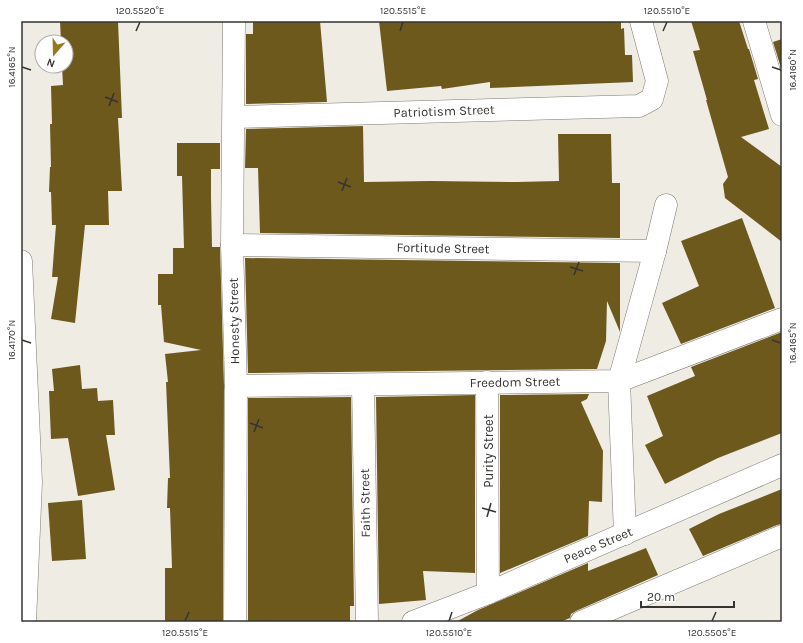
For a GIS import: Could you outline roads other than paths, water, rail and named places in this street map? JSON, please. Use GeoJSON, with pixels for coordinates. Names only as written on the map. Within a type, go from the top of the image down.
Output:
{"type":"FeatureCollection","features":[{"type":"Feature","properties":{"kind":"street","name":"Honesty Street"},"geometry":{"type":"LineString","coordinates":[[234,21],[232,245],[236,386],[235,622]]}},
{"type":"Feature","properties":{"kind":"street","name":"Patriotism Street"},"geometry":{"type":"LineString","coordinates":[[234,117],[639,106],[652,99],[657,81],[641,21]]}},
{"type":"Feature","properties":{"kind":"street"},"geometry":{"type":"LineString","coordinates":[[754,21],[782,115]]}},
{"type":"Feature","properties":{"kind":"street"},"geometry":{"type":"LineString","coordinates":[[625,534],[619,380],[666,205]]}},
{"type":"Feature","properties":{"kind":"street","name":"Fortitude Street"},"geometry":{"type":"LineString","coordinates":[[232,245],[654,251]]}},
{"type":"Feature","properties":{"kind":"street"},"geometry":{"type":"LineString","coordinates":[[21,261],[31,482],[25,622]]}},
{"type":"Feature","properties":{"kind":"street","name":"Freedom Street"},"geometry":{"type":"LineString","coordinates":[[236,386],[619,380],[782,318]]}},
{"type":"Feature","properties":{"kind":"street","name":"Purity Street"},"geometry":{"type":"LineString","coordinates":[[487,382],[488,593]]}},
{"type":"Feature","properties":{"kind":"street","name":"Faith Street"},"geometry":{"type":"LineString","coordinates":[[363,385],[367,622]]}},
{"type":"Feature","properties":{"kind":"street","name":"Peace Street"},"geometry":{"type":"LineString","coordinates":[[413,622],[488,593],[782,466]]}},
{"type":"Feature","properties":{"kind":"street"},"geometry":{"type":"LineString","coordinates":[[581,622],[782,536]]}}]}
